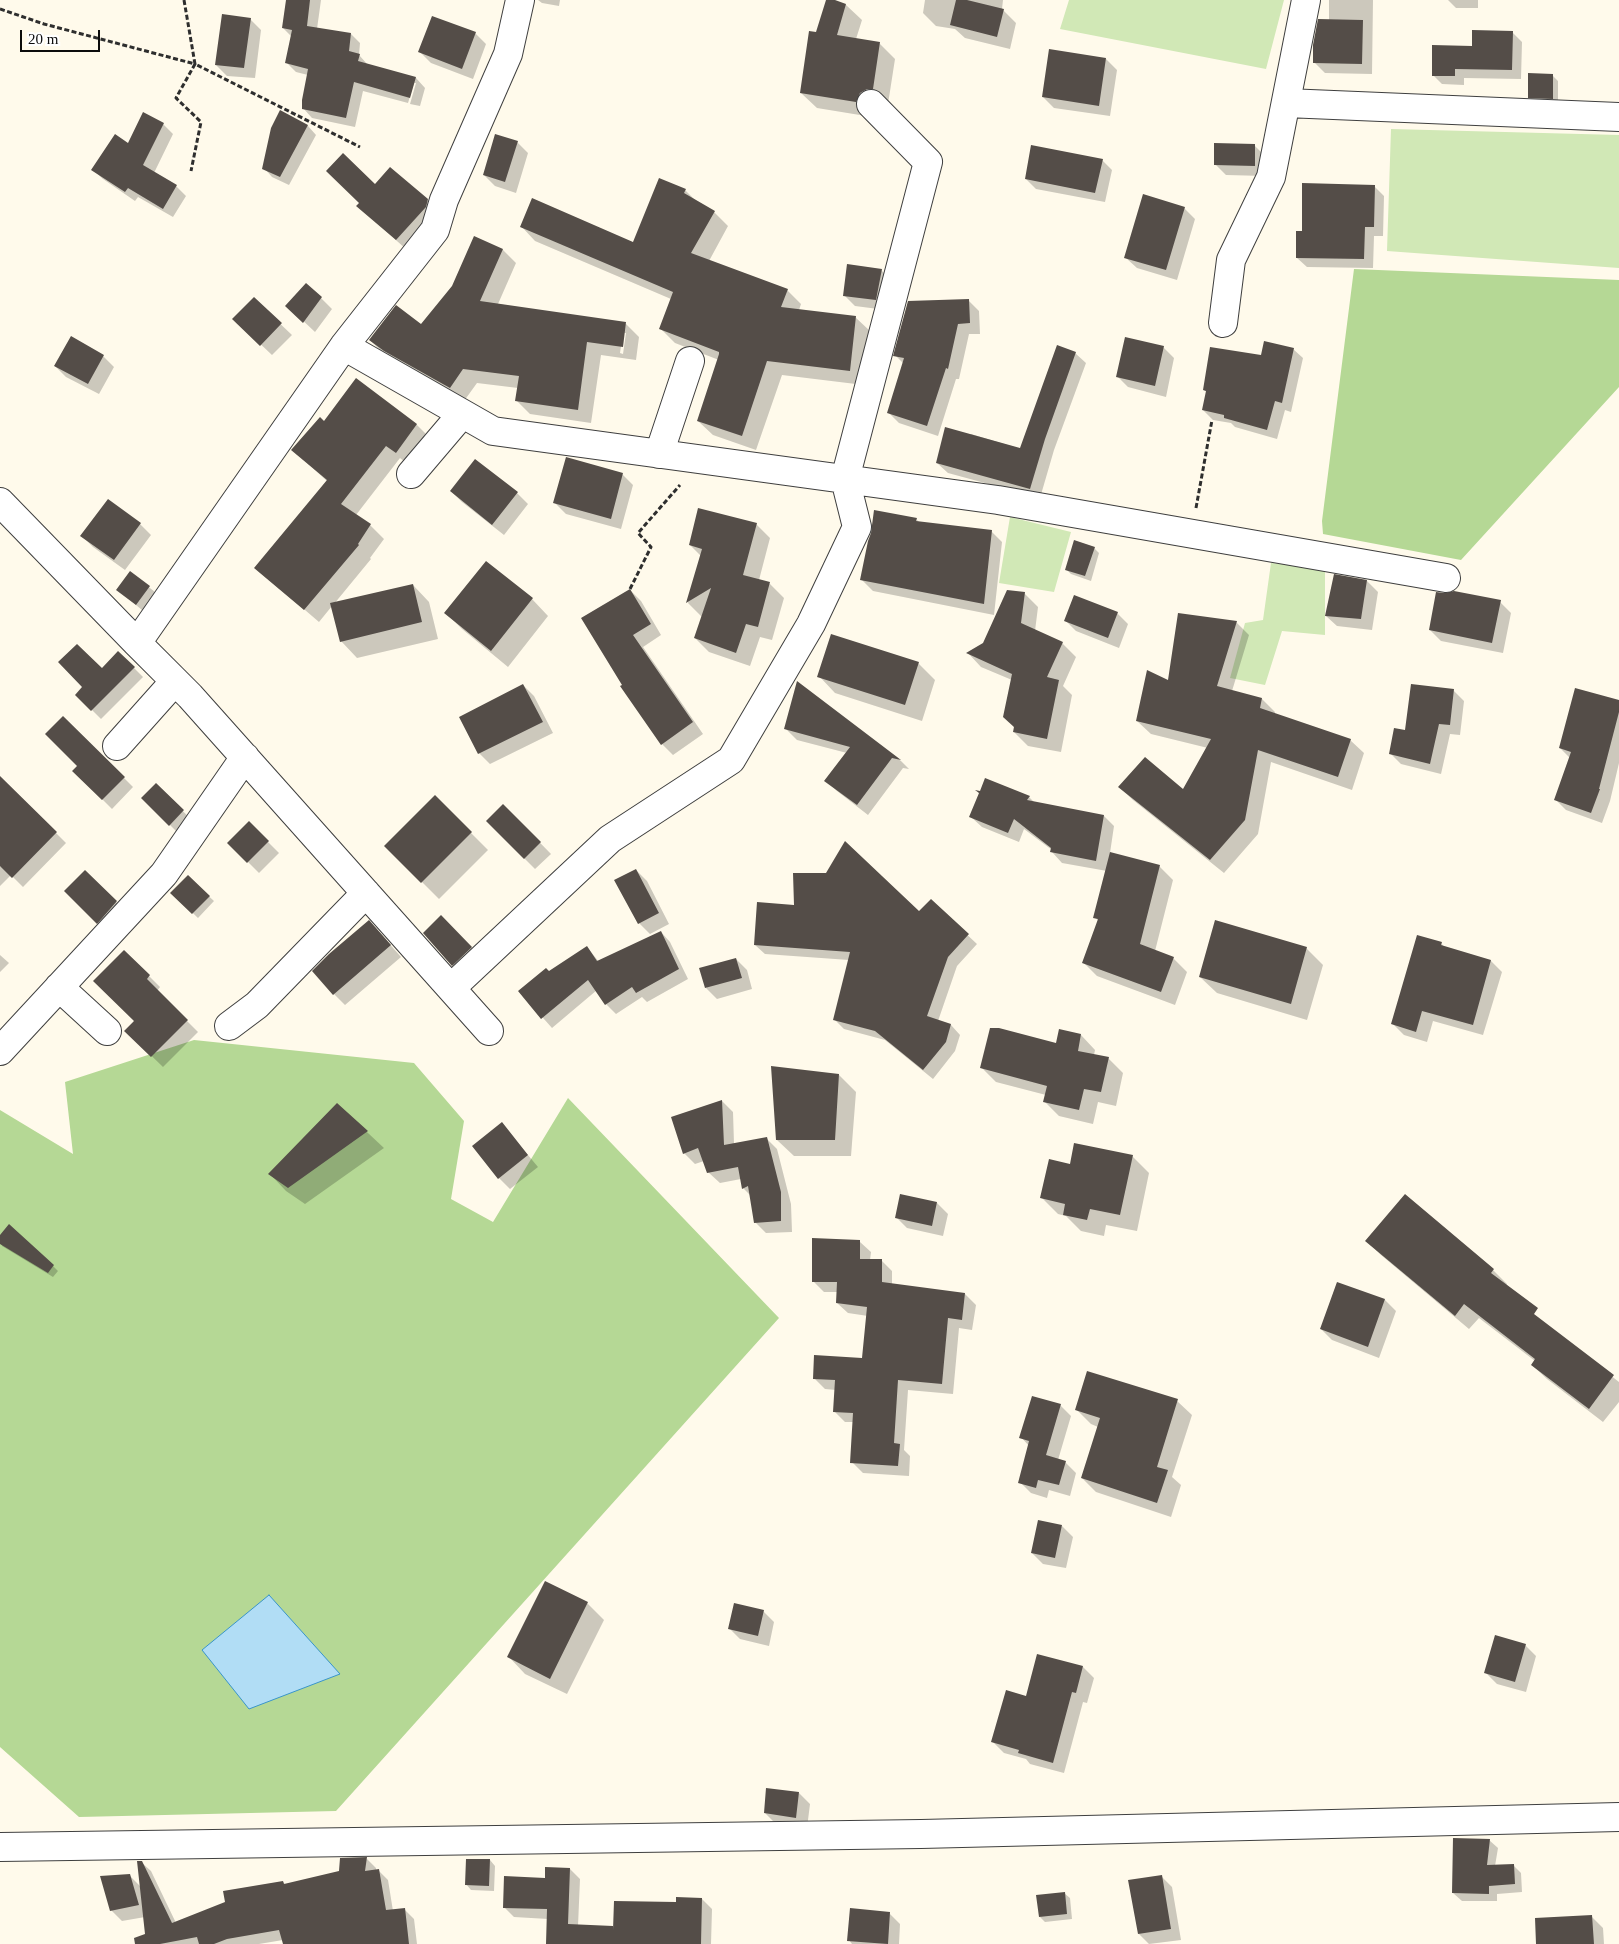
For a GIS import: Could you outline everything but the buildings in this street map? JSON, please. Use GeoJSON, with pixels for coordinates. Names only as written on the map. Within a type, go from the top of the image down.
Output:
{"type":"FeatureCollection","features":[{"type":"Feature","properties":{"kind":"street"},"geometry":{"type":"LineString","coordinates":[[137,643],[344,346],[435,230],[444,200],[508,54],[520,0]]}},
{"type":"Feature","properties":{"kind":"street"},"geometry":{"type":"LineString","coordinates":[[1222,323],[1231,260],[1271,177],[1306,0]]}},
{"type":"Feature","properties":{"kind":"street"},"geometry":{"type":"LineString","coordinates":[[1286,103],[1619,117]]}},
{"type":"Feature","properties":{"kind":"street"},"geometry":{"type":"LineString","coordinates":[[451,988],[610,838],[731,760],[811,624],[857,527],[845,479],[928,162],[871,104]]}},
{"type":"Feature","properties":{"kind":"street"},"geometry":{"type":"LineString","coordinates":[[344,346],[493,432],[998,500],[1446,578]]}},
{"type":"Feature","properties":{"kind":"street"},"geometry":{"type":"LineString","coordinates":[[659,454],[690,362]]}},
{"type":"Feature","properties":{"kind":"street"},"geometry":{"type":"LineString","coordinates":[[411,474],[462,414]]}},
{"type":"Feature","properties":{"kind":"street"},"geometry":{"type":"LineString","coordinates":[[0,502],[175,681],[489,1031]]}},
{"type":"Feature","properties":{"kind":"street"},"geometry":{"type":"LineString","coordinates":[[117,746],[175,681]]}},
{"type":"Feature","properties":{"kind":"street"},"geometry":{"type":"LineString","coordinates":[[4,1038],[59,987],[164,874],[245,758]]}},
{"type":"Feature","properties":{"kind":"street"},"geometry":{"type":"LineString","coordinates":[[229,1026],[257,1005],[366,893]]}},
{"type":"Feature","properties":{"kind":"street"},"geometry":{"type":"LineString","coordinates":[[59,987],[107,1031]]}},
{"type":"Feature","properties":{"kind":"street"},"geometry":{"type":"LineString","coordinates":[[0,1847],[920,1834],[1619,1817]]}},
{"type":"Feature","properties":{"kind":"path"},"geometry":{"type":"LineString","coordinates":[[184,0],[195,64],[176,98],[201,122],[191,171]]}},
{"type":"Feature","properties":{"kind":"path"},"geometry":{"type":"LineString","coordinates":[[0,9],[44,24],[195,64],[360,147]]}},
{"type":"Feature","properties":{"kind":"path"},"geometry":{"type":"LineString","coordinates":[[1195,514],[1212,420]]}},
{"type":"Feature","properties":{"kind":"path"},"geometry":{"type":"LineString","coordinates":[[630,589],[651,548],[638,533],[701,460]]}},
{"type":"Feature","properties":{"kind":"green space"},"geometry":{"type":"Polygon","coordinates":[[[1069,0],[1284,0],[1266,69],[1060,29],[1069,0]]]}},
{"type":"Feature","properties":{"kind":"green space"},"geometry":{"type":"Polygon","coordinates":[[[1391,129],[1619,135],[1619,268],[1387,251],[1391,129]]]}},
{"type":"Feature","properties":{"kind":"green space"},"geometry":{"type":"Polygon","coordinates":[[[1354,269],[1619,280],[1619,387],[1461,560],[1323,534],[1322,521],[1354,269]]]}},
{"type":"Feature","properties":{"kind":"green space"},"geometry":{"type":"Polygon","coordinates":[[[1010,517],[1071,532],[1054,592],[999,583],[1010,517]]]}},
{"type":"Feature","properties":{"kind":"green space"},"geometry":{"type":"Polygon","coordinates":[[[1271,563],[1325,568],[1325,635],[1282,631],[1265,685],[1230,678],[1245,623],[1263,620],[1271,563]]]}},
{"type":"Feature","properties":{"kind":"green space"},"geometry":{"type":"Polygon","coordinates":[[[194,1040],[414,1063],[464,1121],[451,1199],[493,1222],[568,1098],[779,1318],[336,1811],[79,1817],[0,1747],[0,1110],[73,1154],[65,1082],[194,1040]]]}},
{"type":"Feature","properties":{"kind":"water"},"geometry":{"type":"Polygon","coordinates":[[[269,1595],[340,1674],[249,1709],[202,1650],[269,1595]]]}}]}
